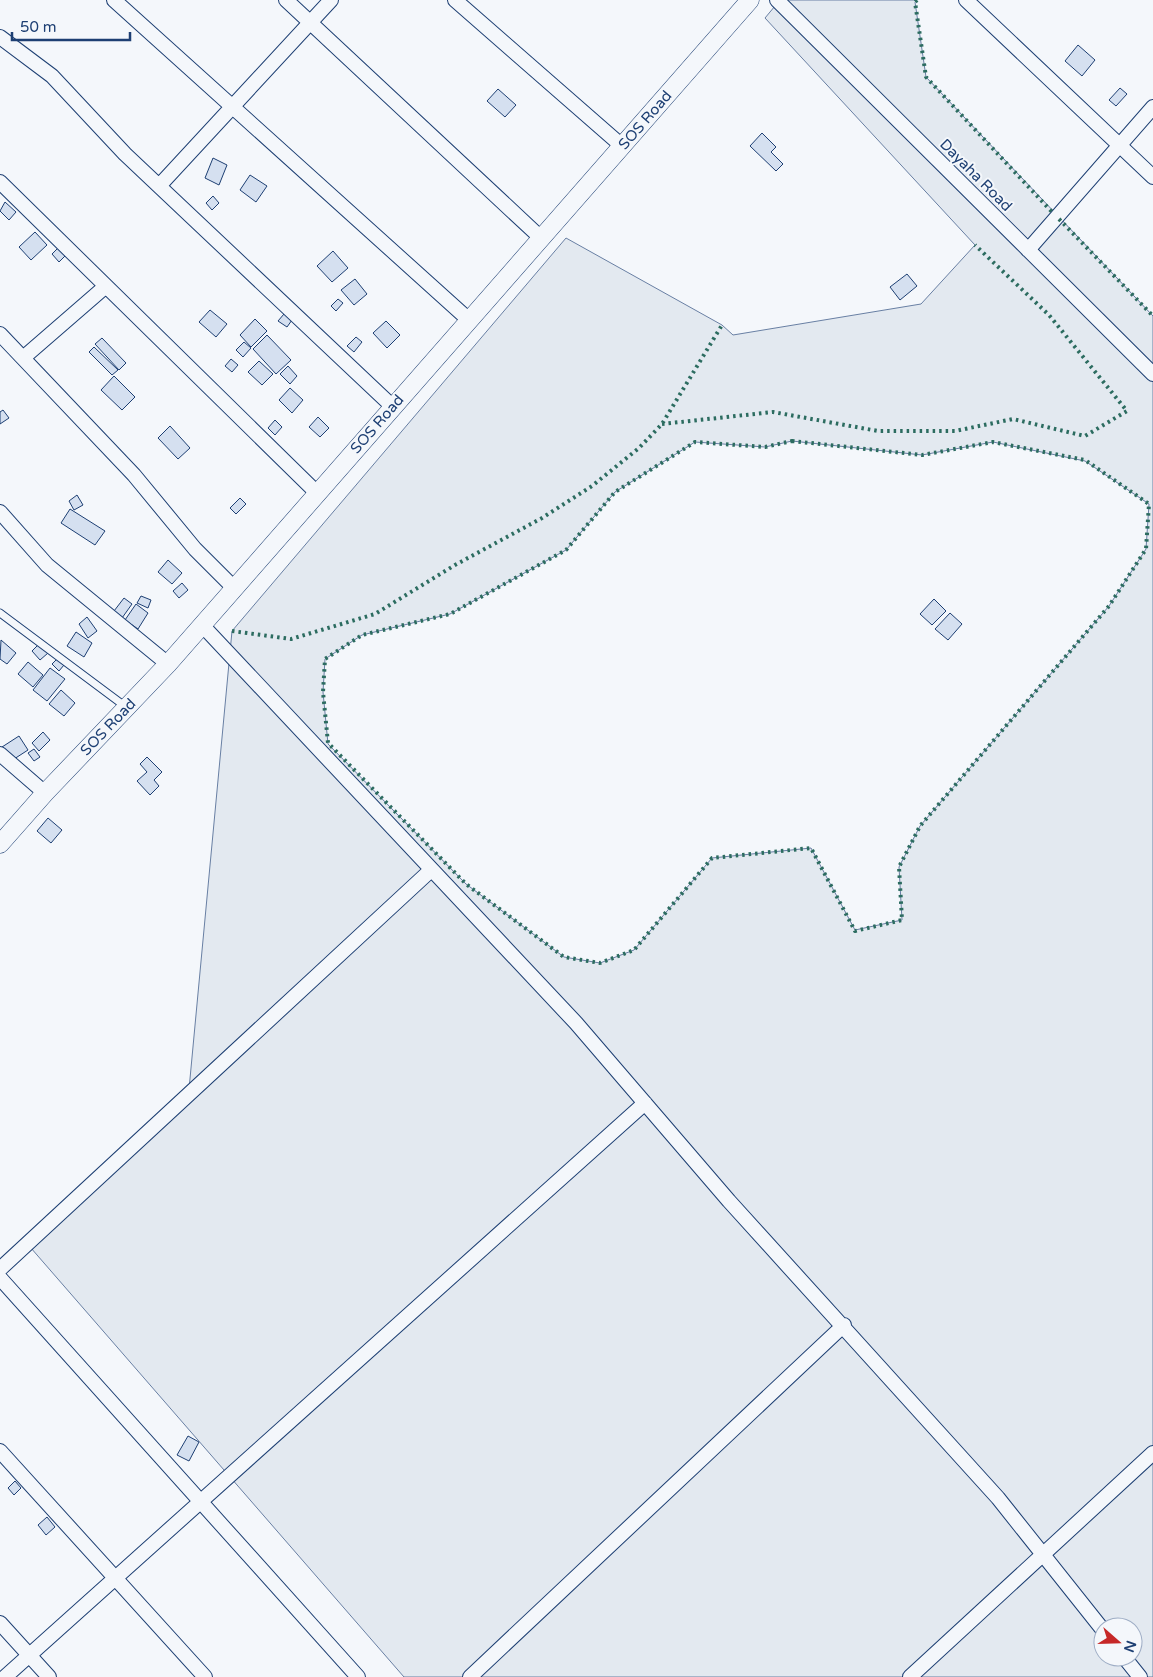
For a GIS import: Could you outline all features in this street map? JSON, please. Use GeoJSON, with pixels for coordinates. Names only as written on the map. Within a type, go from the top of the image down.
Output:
{"type":"FeatureCollection","features":[{"type":"Feature","properties":{"kind":"street"},"geometry":{"type":"LineString","coordinates":[[114,0],[469,320]]}},
{"type":"Feature","properties":{"kind":"street"},"geometry":{"type":"LineString","coordinates":[[286,0],[541,238]]}},
{"type":"Feature","properties":{"kind":"street"},"geometry":{"type":"LineString","coordinates":[[159,186],[331,0]]}},
{"type":"Feature","properties":{"kind":"street"},"geometry":{"type":"LineString","coordinates":[[455,0],[622,146]]}},
{"type":"Feature","properties":{"kind":"street","name":"SOS Road"},"geometry":{"type":"LineString","coordinates":[[0,844],[45,793],[168,664],[750,0]]}},
{"type":"Feature","properties":{"kind":"street","name":"Dayaha Road"},"geometry":{"type":"LineString","coordinates":[[777,0],[1153,374]]}},
{"type":"Feature","properties":{"kind":"street"},"geometry":{"type":"LineString","coordinates":[[966,0],[1153,177]]}},
{"type":"Feature","properties":{"kind":"street"},"geometry":{"type":"LineString","coordinates":[[0,36],[52,76],[125,154],[393,407]]}},
{"type":"Feature","properties":{"kind":"street"},"geometry":{"type":"LineString","coordinates":[[1028,250],[1153,107]]}},
{"type":"Feature","properties":{"kind":"street"},"geometry":{"type":"LineString","coordinates":[[0,182],[317,493]]}},
{"type":"Feature","properties":{"kind":"street"},"geometry":{"type":"LineString","coordinates":[[23,358],[106,286]]}},
{"type":"Feature","properties":{"kind":"street"},"geometry":{"type":"LineString","coordinates":[[0,334],[134,475],[195,549],[234,588]]}},
{"type":"Feature","properties":{"kind":"street"},"geometry":{"type":"LineString","coordinates":[[0,512],[47,564],[168,664]]}},
{"type":"Feature","properties":{"kind":"street"},"geometry":{"type":"LineString","coordinates":[[202,624],[576,1023],[729,1200],[844,1325],[998,1498],[1093,1618]]}},
{"type":"Feature","properties":{"kind":"street"},"geometry":{"type":"LineString","coordinates":[[0,754],[45,793]]}},
{"type":"Feature","properties":{"kind":"street"},"geometry":{"type":"LineString","coordinates":[[0,1269],[431,870]]}},
{"type":"Feature","properties":{"kind":"street"},"geometry":{"type":"LineString","coordinates":[[5,1677],[645,1103]]}},
{"type":"Feature","properties":{"kind":"street"},"geometry":{"type":"LineString","coordinates":[[0,1278],[358,1677]]}},
{"type":"Feature","properties":{"kind":"street"},"geometry":{"type":"LineString","coordinates":[[470,1677],[844,1325]]}},
{"type":"Feature","properties":{"kind":"street"},"geometry":{"type":"LineString","coordinates":[[0,1451],[205,1677]]}},
{"type":"Feature","properties":{"kind":"street"},"geometry":{"type":"LineString","coordinates":[[910,1677],[1153,1454]]}},
{"type":"Feature","properties":{"kind":"street"},"geometry":{"type":"LineString","coordinates":[[0,1623],[49,1677]]}},
{"type":"Feature","properties":{"kind":"street"},"geometry":{"type":"LineString","coordinates":[[1132,1667],[1140,1677]]}},
{"type":"Feature","properties":{"kind":"lane"},"geometry":{"type":"LineString","coordinates":[[0,613],[127,707]]}},
{"type":"Feature","properties":{"kind":"shaded area"},"geometry":{"type":"Polygon","coordinates":[[[780,0],[917,0],[915,2],[926,77],[1153,316],[1153,1677],[404,1677],[24,1240],[188,1100],[232,631],[566,238],[722,325],[733,335],[921,304],[975,245],[765,18],[780,0]],[[792,441],[765,447],[695,442],[615,492],[566,550],[450,614],[362,635],[325,659],[323,692],[328,744],[466,884],[564,957],[600,963],[634,950],[712,858],[811,848],[855,930],[902,920],[899,867],[920,826],[1109,606],[1146,549],[1149,504],[1085,461],[993,442],[922,455],[792,441]]]}},
{"type":"Feature","properties":{"kind":"building"},"geometry":{"type":"Polygon","coordinates":[[[1078,45],[1095,60],[1082,76],[1065,61],[1078,45]]]}},
{"type":"Feature","properties":{"kind":"building"},"geometry":{"type":"Polygon","coordinates":[[[1120,88],[1127,94],[1116,106],[1109,100],[1120,88]]]}},
{"type":"Feature","properties":{"kind":"building"},"geometry":{"type":"Polygon","coordinates":[[[498,89],[516,105],[505,117],[487,101],[498,89]]]}},
{"type":"Feature","properties":{"kind":"building"},"geometry":{"type":"Polygon","coordinates":[[[762,133],[776,147],[771,152],[783,164],[776,171],[750,146],[762,133]]]}},
{"type":"Feature","properties":{"kind":"building"},"geometry":{"type":"Polygon","coordinates":[[[213,158],[227,165],[219,185],[205,178],[213,158]]]}},
{"type":"Feature","properties":{"kind":"building"},"geometry":{"type":"Polygon","coordinates":[[[250,175],[267,186],[256,202],[240,190],[250,175]]]}},
{"type":"Feature","properties":{"kind":"building"},"geometry":{"type":"Polygon","coordinates":[[[213,196],[219,203],[212,210],[206,203],[213,196]]]}},
{"type":"Feature","properties":{"kind":"building"},"geometry":{"type":"Polygon","coordinates":[[[5,202],[16,212],[9,220],[0,211],[5,202]]]}},
{"type":"Feature","properties":{"kind":"building"},"geometry":{"type":"Polygon","coordinates":[[[35,232],[47,245],[31,260],[19,247],[35,232]]]}},
{"type":"Feature","properties":{"kind":"building"},"geometry":{"type":"Polygon","coordinates":[[[58,248],[65,256],[59,262],[52,254],[58,248]]]}},
{"type":"Feature","properties":{"kind":"building"},"geometry":{"type":"Polygon","coordinates":[[[333,251],[348,268],[332,282],[317,266],[333,251]]]}},
{"type":"Feature","properties":{"kind":"building"},"geometry":{"type":"Polygon","coordinates":[[[907,274],[917,286],[900,300],[890,287],[907,274]]]}},
{"type":"Feature","properties":{"kind":"building"},"geometry":{"type":"Polygon","coordinates":[[[355,279],[367,294],[354,305],[341,290],[355,279]]]}},
{"type":"Feature","properties":{"kind":"building"},"geometry":{"type":"Polygon","coordinates":[[[338,299],[343,303],[336,311],[331,306],[338,299]]]}},
{"type":"Feature","properties":{"kind":"building"},"geometry":{"type":"Polygon","coordinates":[[[210,310],[227,324],[216,337],[199,322],[210,310]]]}},
{"type":"Feature","properties":{"kind":"building"},"geometry":{"type":"Polygon","coordinates":[[[284,314],[292,320],[287,327],[278,321],[284,314]]]}},
{"type":"Feature","properties":{"kind":"building"},"geometry":{"type":"Polygon","coordinates":[[[255,319],[267,331],[251,347],[240,335],[255,319]]]}},
{"type":"Feature","properties":{"kind":"building"},"geometry":{"type":"Polygon","coordinates":[[[386,321],[400,335],[387,348],[373,333],[386,321]]]}},
{"type":"Feature","properties":{"kind":"building"},"geometry":{"type":"Polygon","coordinates":[[[267,335],[291,360],[276,374],[253,349],[267,335]]]}},
{"type":"Feature","properties":{"kind":"building"},"geometry":{"type":"Polygon","coordinates":[[[356,337],[362,342],[354,352],[347,346],[356,337]]]}},
{"type":"Feature","properties":{"kind":"building"},"geometry":{"type":"Polygon","coordinates":[[[102,338],[126,363],[119,370],[95,344],[102,338]]]}},
{"type":"Feature","properties":{"kind":"building"},"geometry":{"type":"Polygon","coordinates":[[[244,342],[251,348],[243,357],[236,350],[244,342]]]}},
{"type":"Feature","properties":{"kind":"building"},"geometry":{"type":"Polygon","coordinates":[[[94,347],[118,370],[112,375],[89,352],[94,347]]]}},
{"type":"Feature","properties":{"kind":"building"},"geometry":{"type":"Polygon","coordinates":[[[231,359],[238,365],[232,372],[225,366],[231,359]]]}},
{"type":"Feature","properties":{"kind":"building"},"geometry":{"type":"Polygon","coordinates":[[[259,361],[273,374],[262,385],[248,372],[259,361]]]}},
{"type":"Feature","properties":{"kind":"building"},"geometry":{"type":"Polygon","coordinates":[[[288,366],[297,376],[290,384],[280,374],[288,366]]]}},
{"type":"Feature","properties":{"kind":"building"},"geometry":{"type":"Polygon","coordinates":[[[114,376],[135,397],[122,410],[101,390],[114,376]]]}},
{"type":"Feature","properties":{"kind":"building"},"geometry":{"type":"Polygon","coordinates":[[[290,388],[303,400],[292,413],[279,400],[290,388]]]}},
{"type":"Feature","properties":{"kind":"building"},"geometry":{"type":"Polygon","coordinates":[[[3,410],[9,418],[0,424],[0,412],[3,410]]]}},
{"type":"Feature","properties":{"kind":"building"},"geometry":{"type":"Polygon","coordinates":[[[318,417],[329,428],[320,437],[309,427],[318,417]]]}},
{"type":"Feature","properties":{"kind":"building"},"geometry":{"type":"Polygon","coordinates":[[[275,420],[282,427],[275,435],[268,428],[275,420]]]}},
{"type":"Feature","properties":{"kind":"building"},"geometry":{"type":"Polygon","coordinates":[[[170,426],[190,448],[178,459],[158,438],[170,426]]]}},
{"type":"Feature","properties":{"kind":"building"},"geometry":{"type":"Polygon","coordinates":[[[77,495],[83,505],[74,510],[69,501],[77,495]]]}},
{"type":"Feature","properties":{"kind":"building"},"geometry":{"type":"Polygon","coordinates":[[[240,498],[246,504],[236,514],[230,508],[240,498]]]}},
{"type":"Feature","properties":{"kind":"building"},"geometry":{"type":"Polygon","coordinates":[[[70,509],[105,531],[95,545],[61,523],[70,509]]]}},
{"type":"Feature","properties":{"kind":"building"},"geometry":{"type":"Polygon","coordinates":[[[168,560],[182,573],[172,584],[158,572],[168,560]]]}},
{"type":"Feature","properties":{"kind":"building"},"geometry":{"type":"Polygon","coordinates":[[[182,583],[188,590],[179,598],[173,591],[182,583]]]}},
{"type":"Feature","properties":{"kind":"building"},"geometry":{"type":"Polygon","coordinates":[[[141,596],[151,600],[148,608],[137,603],[141,596]]]}},
{"type":"Feature","properties":{"kind":"building"},"geometry":{"type":"Polygon","coordinates":[[[124,598],[132,604],[122,618],[114,611],[124,598]]]}},
{"type":"Feature","properties":{"kind":"building"},"geometry":{"type":"Polygon","coordinates":[[[934,599],[946,611],[932,625],[920,614],[934,599]]]}},
{"type":"Feature","properties":{"kind":"building"},"geometry":{"type":"Polygon","coordinates":[[[136,604],[148,613],[138,629],[125,620],[136,604]]]}},
{"type":"Feature","properties":{"kind":"building"},"geometry":{"type":"Polygon","coordinates":[[[950,613],[962,624],[948,640],[935,629],[950,613]]]}},
{"type":"Feature","properties":{"kind":"building"},"geometry":{"type":"Polygon","coordinates":[[[87,617],[97,631],[88,638],[79,624],[87,617]]]}},
{"type":"Feature","properties":{"kind":"building"},"geometry":{"type":"Polygon","coordinates":[[[76,632],[92,643],[84,657],[67,646],[76,632]]]}},
{"type":"Feature","properties":{"kind":"building"},"geometry":{"type":"Polygon","coordinates":[[[1,640],[16,653],[7,664],[0,659],[1,640]]]}},
{"type":"Feature","properties":{"kind":"building"},"geometry":{"type":"Polygon","coordinates":[[[39,644],[48,653],[40,660],[32,651],[39,644]]]}},
{"type":"Feature","properties":{"kind":"building"},"geometry":{"type":"Polygon","coordinates":[[[57,659],[64,665],[59,671],[52,664],[57,659]]]}},
{"type":"Feature","properties":{"kind":"building"},"geometry":{"type":"Polygon","coordinates":[[[28,662],[43,675],[33,687],[18,674],[28,662]]]}},
{"type":"Feature","properties":{"kind":"building"},"geometry":{"type":"Polygon","coordinates":[[[50,668],[65,679],[47,701],[33,690],[50,668]]]}},
{"type":"Feature","properties":{"kind":"building"},"geometry":{"type":"Polygon","coordinates":[[[61,690],[75,703],[64,716],[49,704],[61,690]]]}},
{"type":"Feature","properties":{"kind":"building"},"geometry":{"type":"Polygon","coordinates":[[[43,732],[50,740],[39,751],[32,743],[43,732]]]}},
{"type":"Feature","properties":{"kind":"building"},"geometry":{"type":"Polygon","coordinates":[[[19,736],[28,750],[11,761],[2,747],[19,736]]]}},
{"type":"Feature","properties":{"kind":"building"},"geometry":{"type":"Polygon","coordinates":[[[34,749],[40,757],[34,761],[28,753],[34,749]]]}},
{"type":"Feature","properties":{"kind":"building"},"geometry":{"type":"Polygon","coordinates":[[[147,757],[162,772],[154,780],[159,786],[150,795],[137,781],[147,772],[140,764],[147,757]]]}},
{"type":"Feature","properties":{"kind":"building"},"geometry":{"type":"Polygon","coordinates":[[[48,818],[62,830],[51,843],[37,831],[48,818]]]}},
{"type":"Feature","properties":{"kind":"building"},"geometry":{"type":"Polygon","coordinates":[[[188,1436],[199,1442],[189,1461],[177,1455],[188,1436]]]}},
{"type":"Feature","properties":{"kind":"building"},"geometry":{"type":"Polygon","coordinates":[[[15,1481],[21,1488],[14,1495],[8,1488],[15,1481]]]}},
{"type":"Feature","properties":{"kind":"building"},"geometry":{"type":"Polygon","coordinates":[[[47,1517],[55,1527],[46,1535],[38,1525],[47,1517]]]}},
{"type":"Feature","properties":{"kind":"hedge"},"geometry":{"type":"LineString","coordinates":[[917,0],[915,2],[926,77],[1054,214]]}},
{"type":"Feature","properties":{"kind":"hedge"},"geometry":{"type":"LineString","coordinates":[[1059,219],[1153,316]]}},
{"type":"Feature","properties":{"kind":"hedge"},"geometry":{"type":"LineString","coordinates":[[662,424],[773,412],[878,431],[955,431],[1013,419],[1085,436],[1127,411],[1049,315],[975,245]]}},
{"type":"Feature","properties":{"kind":"hedge"},"geometry":{"type":"LineString","coordinates":[[232,631],[291,639],[375,614],[455,565],[542,518],[592,486],[639,448],[662,424],[722,325]]}},
{"type":"Feature","properties":{"kind":"hedge"},"geometry":{"type":"LineString","coordinates":[[792,441],[922,455],[993,442],[1085,460],[1149,504],[1146,549],[1109,606],[920,826],[899,867],[902,920],[855,931],[811,848],[712,858],[634,950],[600,963],[564,957],[466,884],[328,743],[323,692],[325,659],[362,635],[450,614],[566,550],[615,492],[695,442],[765,447],[792,441]]}}]}
